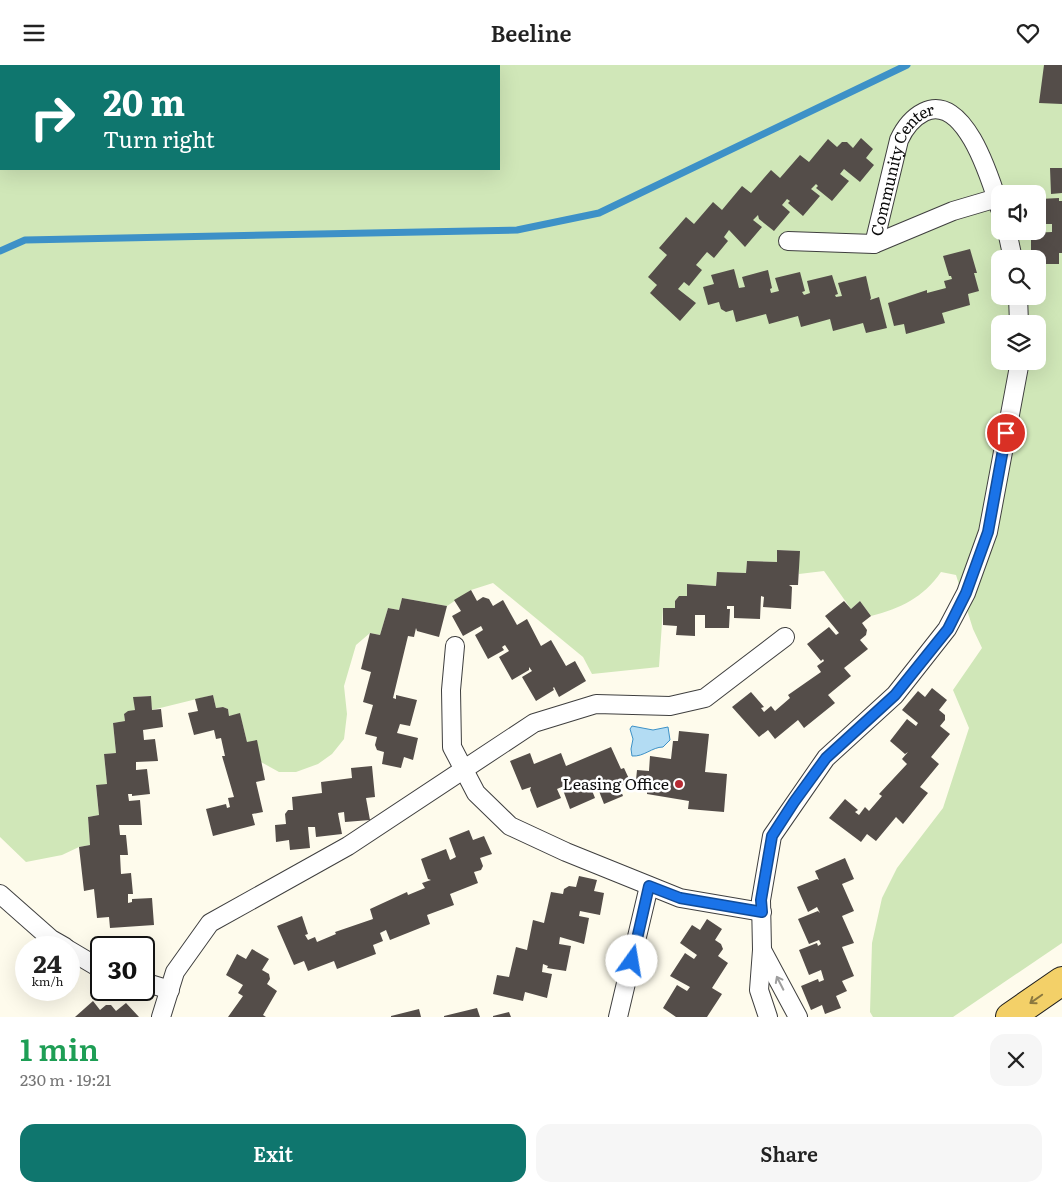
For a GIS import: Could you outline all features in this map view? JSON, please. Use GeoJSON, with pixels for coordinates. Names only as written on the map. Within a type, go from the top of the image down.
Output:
{"type":"FeatureCollection","features":[{"type":"Feature","properties":{"kind":"main road"},"geometry":{"type":"LineString","coordinates":[[1010,1017],[1062,981]]}},
{"type":"Feature","properties":{"kind":"street","name":"Community Center"},"geometry":{"type":"LineString","coordinates":[[874,244],[899,140],[904,129],[919,114],[930,109],[941,108],[952,113],[966,127],[991,187]]}},
{"type":"Feature","properties":{"kind":"street"},"geometry":{"type":"LineString","coordinates":[[788,241],[874,244],[953,211],[991,205]]}},
{"type":"Feature","properties":{"kind":"street"},"geometry":{"type":"LineString","coordinates":[[768,1017],[759,990],[762,950],[761,900],[772,836],[826,758],[895,695],[948,629],[966,593],[988,532],[1018,370]]}},
{"type":"Feature","properties":{"kind":"street"},"geometry":{"type":"LineString","coordinates":[[162,1017],[175,972],[210,923],[348,846],[534,723],[596,705],[670,706],[705,699],[785,637]]}},
{"type":"Feature","properties":{"kind":"street"},"geometry":{"type":"LineString","coordinates":[[455,646],[450,690],[452,747],[476,793],[510,826],[680,898],[762,912]]}},
{"type":"Feature","properties":{"kind":"street"},"geometry":{"type":"LineString","coordinates":[[618,1017],[649,886]]}},
{"type":"Feature","properties":{"kind":"street"},"geometry":{"type":"LineString","coordinates":[[0,894],[48,936]]}},
{"type":"Feature","properties":{"kind":"street"},"geometry":{"type":"LineString","coordinates":[[762,950],[798,1017]]}},
{"type":"Feature","properties":{"kind":"street"},"geometry":{"type":"LineString","coordinates":[[155,985],[170,990]]}},
{"type":"Feature","properties":{"kind":"green space"},"geometry":{"type":"Polygon","coordinates":[[[500,65],[1062,65],[1062,943],[953,1017],[873,1017],[870,1012],[872,943],[882,898],[897,868],[943,808],[969,728],[953,690],[982,648],[973,629],[956,575],[941,572],[927,589],[910,601],[871,616],[860,601],[851,609],[824,571],[799,574],[799,551],[778,550],[777,562],[747,561],[746,573],[717,572],[716,586],[687,584],[687,596],[679,596],[675,601],[675,608],[663,608],[659,667],[592,674],[583,657],[493,583],[471,590],[447,606],[402,598],[399,610],[388,608],[380,635],[370,633],[356,645],[344,686],[347,714],[344,739],[332,754],[318,764],[296,772],[279,772],[261,762],[247,742],[240,714],[229,716],[228,709],[223,707],[216,708],[213,695],[152,710],[150,696],[134,697],[135,710],[124,714],[125,721],[113,723],[116,753],[104,754],[107,784],[96,786],[99,815],[88,817],[90,845],[79,847],[62,855],[26,862],[0,837],[0,170],[500,170],[500,65]]]}},
{"type":"Feature","properties":{"kind":"water"},"geometry":{"type":"Polygon","coordinates":[[[632,726],[653,730],[668,727],[670,740],[663,747],[632,756],[633,739],[630,729],[632,726]]]}},
{"type":"Feature","properties":{"kind":"building"},"geometry":{"type":"Polygon","coordinates":[[[1044,65],[1062,65],[1062,104],[1039,103],[1044,65]]]}},
{"type":"Feature","properties":{"kind":"building"},"geometry":{"type":"Polygon","coordinates":[[[861,138],[873,149],[866,158],[874,165],[860,182],[844,169],[840,174],[849,181],[832,201],[816,188],[818,186],[816,184],[811,189],[820,196],[803,216],[788,203],[790,201],[787,199],[782,205],[790,212],[774,231],[759,219],[758,215],[753,220],[762,227],[745,247],[729,230],[724,237],[728,241],[714,258],[707,252],[696,265],[702,270],[689,286],[684,282],[678,289],[696,303],[680,321],[650,293],[657,285],[648,277],[667,255],[659,248],[686,217],[694,224],[713,202],[722,210],[742,186],[751,193],[771,170],[780,178],[800,155],[809,162],[828,139],[837,147],[842,142],[847,142],[853,148],[861,138]]]}},
{"type":"Feature","properties":{"kind":"building"},"geometry":{"type":"Polygon","coordinates":[[[1050,168],[1062,168],[1062,193],[1051,194],[1050,168]]]}},
{"type":"Feature","properties":{"kind":"building"},"geometry":{"type":"Polygon","coordinates":[[[1059,198],[1059,201],[1062,201],[1062,253],[1059,253],[1059,264],[1046,264],[1046,250],[1031,250],[1031,240],[1046,240],[1046,232],[1052,232],[1052,224],[1046,224],[1046,199],[1059,198]]]}},
{"type":"Feature","properties":{"kind":"building"},"geometry":{"type":"Polygon","coordinates":[[[970,249],[977,273],[974,273],[979,291],[968,294],[970,305],[942,313],[945,323],[906,334],[904,324],[894,326],[888,303],[927,290],[927,293],[946,288],[944,281],[952,279],[949,276],[943,256],[970,249]]]}},
{"type":"Feature","properties":{"kind":"building"},"geometry":{"type":"Polygon","coordinates":[[[734,269],[739,288],[745,287],[742,277],[768,270],[772,288],[770,289],[771,293],[779,291],[775,278],[800,272],[805,291],[802,292],[804,295],[810,293],[807,281],[832,275],[838,294],[835,295],[836,297],[842,296],[838,283],[866,276],[870,300],[879,297],[887,328],[866,333],[863,323],[833,331],[830,319],[801,327],[798,316],[769,324],[766,314],[736,322],[733,310],[726,312],[721,309],[719,302],[708,305],[703,287],[714,284],[711,275],[734,269]]]}},
{"type":"Feature","properties":{"kind":"building"},"geometry":{"type":"Polygon","coordinates":[[[777,550],[800,551],[798,585],[789,585],[792,587],[791,609],[763,607],[764,597],[761,596],[760,619],[734,618],[734,606],[727,606],[727,609],[730,609],[729,628],[705,628],[705,615],[695,615],[695,636],[676,635],[677,626],[663,625],[663,608],[675,608],[675,601],[679,596],[687,596],[687,584],[716,586],[717,572],[746,573],[747,561],[777,562],[777,550]]]}},
{"type":"Feature","properties":{"kind":"building"},"geometry":{"type":"Polygon","coordinates":[[[471,590],[477,601],[483,597],[489,599],[493,606],[503,600],[517,625],[527,619],[541,646],[551,640],[566,666],[575,661],[586,681],[559,697],[554,687],[554,690],[536,701],[522,677],[532,671],[529,667],[529,670],[512,680],[499,657],[509,651],[505,645],[502,647],[504,650],[488,659],[475,635],[483,630],[481,626],[463,636],[452,616],[461,611],[454,600],[471,590]]]}},
{"type":"Feature","properties":{"kind":"building"},"geometry":{"type":"Polygon","coordinates":[[[402,598],[447,606],[439,637],[417,631],[416,628],[414,637],[408,636],[393,698],[396,699],[396,695],[417,700],[410,726],[400,724],[397,733],[418,738],[413,760],[404,757],[401,768],[382,764],[384,752],[377,750],[375,745],[377,737],[365,734],[373,705],[363,702],[371,672],[361,669],[370,633],[380,635],[388,608],[399,610],[402,598]]]}},
{"type":"Feature","properties":{"kind":"building"},"geometry":{"type":"Polygon","coordinates":[[[844,601],[851,609],[860,601],[871,616],[862,623],[867,630],[866,635],[860,640],[868,649],[844,668],[851,676],[828,695],[835,703],[804,728],[798,720],[775,739],[768,730],[759,737],[732,707],[751,692],[764,707],[761,708],[764,712],[771,706],[775,711],[790,698],[788,695],[821,672],[817,666],[824,661],[823,659],[821,661],[807,644],[829,627],[836,635],[839,633],[825,616],[844,601]]]}},
{"type":"Feature","properties":{"kind":"building"},"geometry":{"type":"Polygon","coordinates":[[[932,688],[947,700],[939,710],[945,715],[945,720],[940,726],[950,734],[931,757],[939,764],[920,787],[928,793],[903,824],[896,817],[876,841],[867,834],[861,842],[829,818],[845,799],[858,810],[855,812],[859,815],[865,807],[869,811],[882,796],[879,794],[907,764],[902,759],[908,752],[905,754],[890,741],[907,719],[916,726],[918,723],[902,710],[918,691],[925,697],[932,688]]]}},
{"type":"Feature","properties":{"kind":"building"},"geometry":{"type":"Polygon","coordinates":[[[213,695],[216,708],[223,707],[228,709],[229,716],[240,713],[247,742],[257,740],[265,780],[256,782],[263,812],[252,814],[255,825],[213,836],[206,809],[226,804],[227,808],[230,807],[228,798],[234,797],[222,756],[225,756],[221,738],[216,739],[214,730],[194,735],[188,713],[198,711],[195,699],[213,695]]]}},
{"type":"Feature","properties":{"kind":"building"},"geometry":{"type":"Polygon","coordinates":[[[151,696],[152,710],[161,709],[163,727],[143,730],[144,740],[155,739],[158,761],[136,762],[136,770],[147,769],[150,794],[132,796],[132,794],[128,794],[129,801],[140,800],[142,825],[119,825],[120,835],[126,835],[128,855],[120,855],[121,874],[131,873],[133,894],[128,894],[128,903],[132,902],[132,899],[152,898],[154,925],[110,928],[109,917],[97,918],[94,889],[84,891],[79,847],[90,845],[88,817],[99,815],[96,785],[107,784],[104,754],[116,753],[113,723],[125,721],[124,714],[135,710],[133,697],[151,696]]]}},
{"type":"Feature","properties":{"kind":"building"},"geometry":{"type":"Polygon","coordinates":[[[679,731],[709,734],[705,772],[727,774],[724,812],[688,809],[689,801],[647,794],[647,791],[635,790],[637,770],[649,771],[650,756],[671,759],[673,741],[678,741],[679,731]]]}},
{"type":"Feature","properties":{"kind":"building"},"geometry":{"type":"Polygon","coordinates":[[[611,747],[621,769],[624,768],[630,781],[619,786],[623,796],[604,804],[597,786],[591,788],[595,798],[570,809],[563,790],[565,789],[564,786],[557,789],[561,798],[537,808],[530,790],[531,787],[522,790],[510,761],[530,753],[534,764],[561,753],[566,766],[611,747]]]}},
{"type":"Feature","properties":{"kind":"building"},"geometry":{"type":"Polygon","coordinates":[[[372,766],[375,797],[366,798],[370,820],[345,822],[344,812],[338,813],[342,834],[316,837],[315,827],[308,827],[310,848],[290,850],[289,840],[276,842],[275,825],[286,824],[285,814],[288,810],[293,810],[292,797],[322,793],[321,782],[352,778],[351,768],[372,766]]]}},
{"type":"Feature","properties":{"kind":"building"},"geometry":{"type":"Polygon","coordinates":[[[469,830],[473,840],[484,836],[492,854],[480,858],[483,866],[481,870],[474,872],[478,883],[450,894],[454,905],[427,915],[430,924],[390,940],[386,930],[380,933],[383,941],[373,945],[376,954],[337,969],[334,961],[308,971],[304,961],[294,965],[277,926],[302,916],[308,934],[305,935],[308,940],[315,937],[317,942],[336,934],[335,932],[373,919],[370,909],[407,892],[408,895],[425,888],[422,883],[431,880],[428,879],[421,859],[446,849],[450,860],[456,857],[449,838],[469,830]]]}},
{"type":"Feature","properties":{"kind":"building"},"geometry":{"type":"Polygon","coordinates":[[[845,858],[854,879],[842,884],[854,911],[842,916],[854,943],[842,947],[854,976],[842,981],[847,991],[836,996],[841,1008],[825,1014],[822,1005],[811,1010],[801,986],[818,979],[819,982],[824,980],[821,970],[809,975],[799,950],[817,943],[818,946],[821,944],[819,940],[809,944],[798,919],[818,911],[820,913],[817,907],[808,912],[797,887],[817,879],[819,880],[815,871],[845,858]]]}},
{"type":"Feature","properties":{"kind":"building"},"geometry":{"type":"Polygon","coordinates":[[[579,876],[597,880],[594,891],[604,893],[600,915],[580,911],[579,916],[589,918],[584,944],[560,937],[559,944],[571,946],[566,971],[547,968],[548,966],[543,964],[542,972],[552,974],[547,998],[525,992],[523,1001],[493,994],[497,975],[509,977],[516,947],[527,950],[533,920],[544,923],[551,892],[563,894],[564,889],[569,886],[576,887],[579,876]]]}},
{"type":"Feature","properties":{"kind":"building"},"geometry":{"type":"Polygon","coordinates":[[[707,919],[722,929],[715,940],[721,944],[723,949],[718,956],[728,963],[712,988],[722,994],[707,1017],[676,1017],[663,1008],[677,985],[687,991],[690,987],[670,976],[685,953],[694,959],[697,955],[680,943],[692,925],[700,930],[707,919]]]}},
{"type":"Feature","properties":{"kind":"building"},"geometry":{"type":"Polygon","coordinates":[[[252,949],[269,959],[262,970],[269,974],[270,979],[267,984],[277,991],[263,1015],[266,1017],[228,1017],[243,996],[238,993],[243,985],[226,975],[237,954],[246,959],[252,949]]]}},
{"type":"Feature","properties":{"kind":"building"},"geometry":{"type":"Polygon","coordinates":[[[93,1001],[100,1010],[106,1005],[111,1005],[116,1011],[126,1003],[139,1017],[75,1017],[93,1001]]]}},
{"type":"Feature","properties":{"kind":"building"},"geometry":{"type":"Polygon","coordinates":[[[477,1008],[480,1017],[444,1017],[444,1016],[477,1008]]]}},
{"type":"Feature","properties":{"kind":"building"},"geometry":{"type":"Polygon","coordinates":[[[419,1009],[421,1017],[391,1017],[391,1016],[419,1009]]]}},
{"type":"Feature","properties":{"kind":"building"},"geometry":{"type":"Polygon","coordinates":[[[509,1012],[511,1017],[493,1017],[493,1016],[509,1012]]]}},
{"type":"Feature","properties":{"kind":"waterway"},"geometry":{"type":"LineString","coordinates":[[0,251],[25,240],[517,230],[599,213],[907,65]]}},
{"type":"Feature","properties":{"kind":"place","name":"Leasing Office"},"geometry":{"type":"Point","coordinates":[679,784]}},
{"type":"Feature","properties":{"kind":"route"},"geometry":{"type":"LineString","coordinates":[[632,961],[649,886],[680,898],[762,912],[761,900],[772,836],[794,802],[826,758],[895,695],[948,629],[966,593],[988,532],[1006,433]]}}]}
